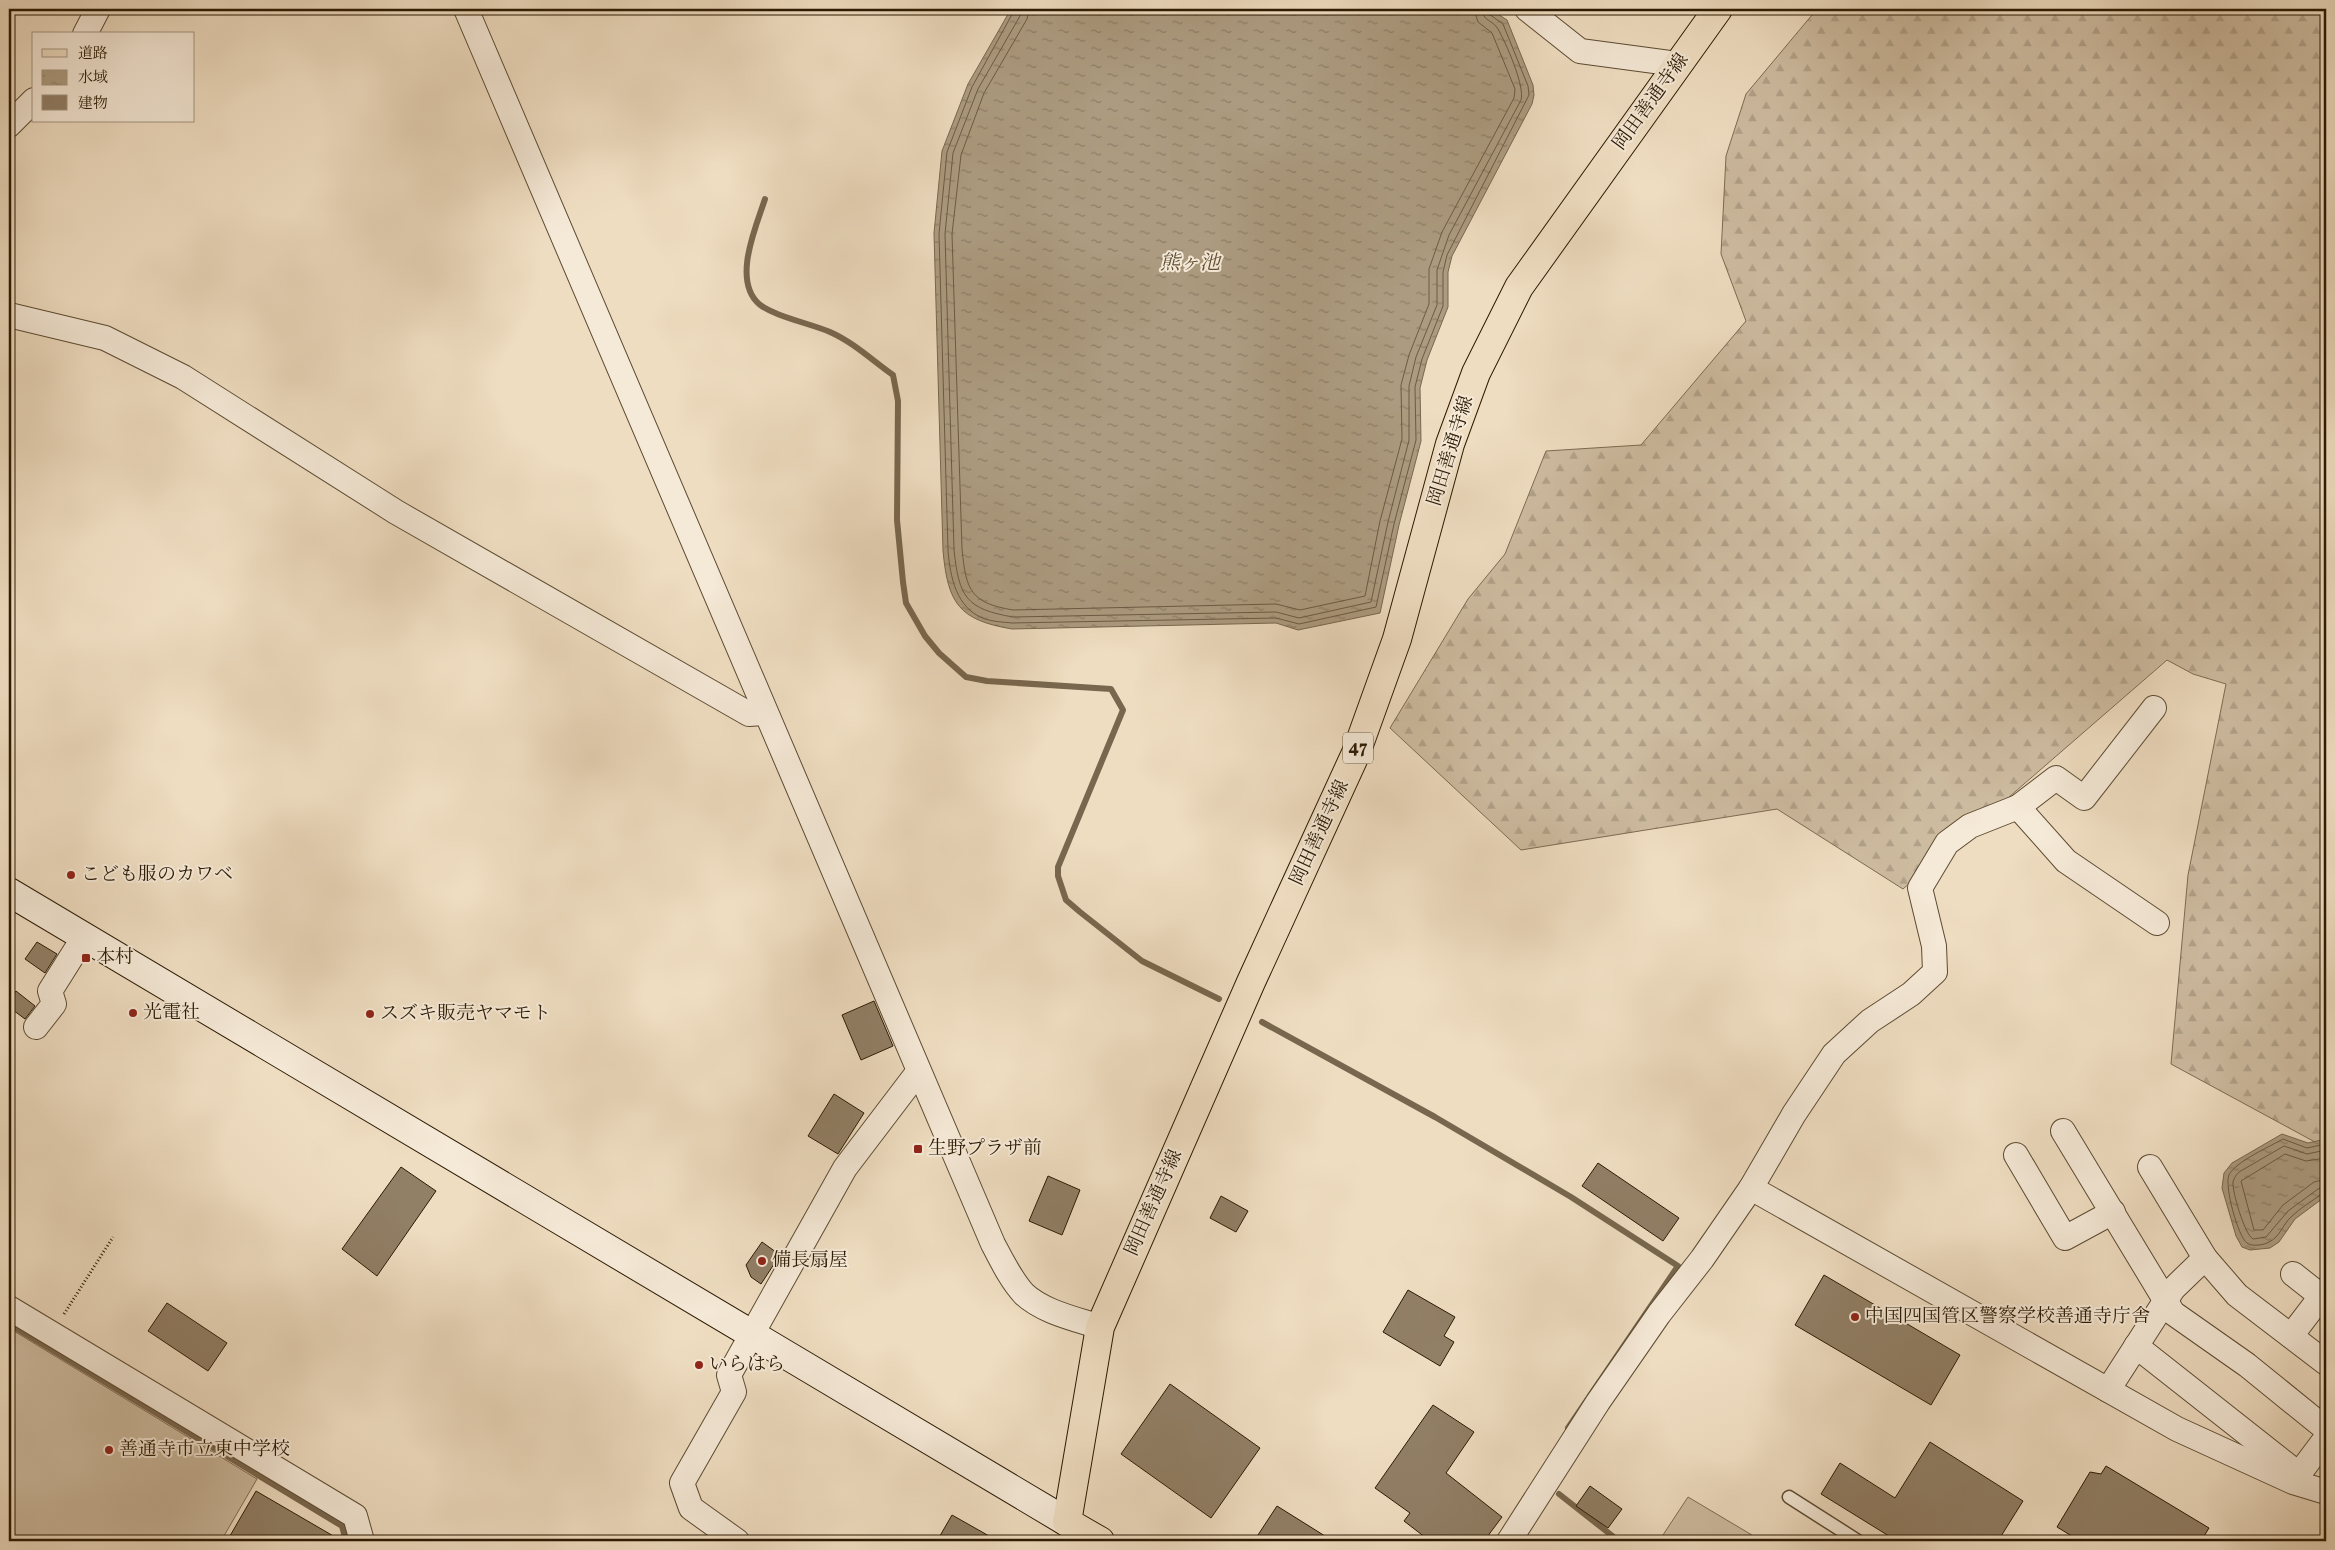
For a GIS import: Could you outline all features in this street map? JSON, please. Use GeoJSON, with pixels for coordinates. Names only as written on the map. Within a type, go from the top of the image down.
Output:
{"type":"FeatureCollection","features":[{"type":"Feature","properties":{"kind":"main road","name":"岡田善通寺線"},"geometry":{"type":"LineString","coordinates":[[1067,1522],[1100,1327],[1251,982],[1356,753],[1397,639],[1450,444],[1476,373],[1519,287],[1718,9]]}},
{"type":"Feature","properties":{"kind":"main road"},"geometry":{"type":"LineString","coordinates":[[1067,1522],[1100,1541]]}},
{"type":"Feature","properties":{"kind":"street"},"geometry":{"type":"LineString","coordinates":[[86,32],[98,9]]}},
{"type":"Feature","properties":{"kind":"street"},"geometry":{"type":"LineString","coordinates":[[466,9],[993,1244],[1010,1275],[1025,1295],[1047,1308],[1100,1327]]}},
{"type":"Feature","properties":{"kind":"street"},"geometry":{"type":"LineString","coordinates":[[1527,9],[1580,51],[1677,64]]}},
{"type":"Feature","properties":{"kind":"street"},"geometry":{"type":"LineString","coordinates":[[9,125],[32,102]]}},
{"type":"Feature","properties":{"kind":"street"},"geometry":{"type":"LineString","coordinates":[[9,314],[105,338],[183,377],[405,517],[749,714],[765,712]]}},
{"type":"Feature","properties":{"kind":"street"},"geometry":{"type":"LineString","coordinates":[[1509,1541],[1598,1402],[1659,1314],[1702,1259],[1752,1188],[1794,1114],[1834,1054],[1870,1021],[1911,994],[1935,972],[1934,946],[1920,888],[1947,843],[1970,826],[2018,807],[2056,778],[2084,798],[2154,708]]}},
{"type":"Feature","properties":{"kind":"street"},"geometry":{"type":"LineString","coordinates":[[2018,807],[2066,860],[2157,923]]}},
{"type":"Feature","properties":{"kind":"street"},"geometry":{"type":"LineString","coordinates":[[9,892],[1067,1522]]}},
{"type":"Feature","properties":{"kind":"street"},"geometry":{"type":"LineString","coordinates":[[36,1027],[54,1004],[50,990],[84,937]]}},
{"type":"Feature","properties":{"kind":"street"},"geometry":{"type":"LineString","coordinates":[[737,1541],[691,1508],[682,1482],[734,1392],[729,1375],[845,1168],[918,1072]]}},
{"type":"Feature","properties":{"kind":"street"},"geometry":{"type":"LineString","coordinates":[[2063,1131],[2173,1312],[2247,1365],[2326,1429]]}},
{"type":"Feature","properties":{"kind":"street"},"geometry":{"type":"LineString","coordinates":[[2016,1155],[2065,1238],[2113,1212]]}},
{"type":"Feature","properties":{"kind":"street"},"geometry":{"type":"LineString","coordinates":[[2150,1167],[2205,1258],[2237,1295],[2326,1363]]}},
{"type":"Feature","properties":{"kind":"street"},"geometry":{"type":"LineString","coordinates":[[1752,1188],[2177,1429],[2293,1482],[2322,1490]]}},
{"type":"Feature","properties":{"kind":"street"},"geometry":{"type":"LineString","coordinates":[[2108,1390],[2173,1289],[2205,1258]]}},
{"type":"Feature","properties":{"kind":"street"},"geometry":{"type":"LineString","coordinates":[[2290,1336],[2325,1295],[2293,1274]]}},
{"type":"Feature","properties":{"kind":"street"},"geometry":{"type":"LineString","coordinates":[[9,1308],[355,1516],[362,1541]]}},
{"type":"Feature","properties":{"kind":"street"},"geometry":{"type":"LineString","coordinates":[[2136,1346],[2322,1490]]}},
{"type":"Feature","properties":{"kind":"street"},"geometry":{"type":"LineString","coordinates":[[2299,1474],[2326,1438]]}},
{"type":"Feature","properties":{"kind":"lane"},"geometry":{"type":"LineString","coordinates":[[1789,1497],[1858,1541]]}},
{"type":"Feature","properties":{"kind":"path"},"geometry":{"type":"LineString","coordinates":[[51,1334],[113,1237]]}},
{"type":"Feature","properties":{"kind":"green space"},"geometry":{"type":"Polygon","coordinates":[[[1817,9],[2326,9],[2326,1148],[2171,1064],[2188,875],[2226,684],[2193,674],[2167,660],[1903,889],[1777,809],[1521,850],[1390,728],[1468,599],[1505,554],[1546,451],[1641,445],[1746,321],[1721,254],[1726,156],[1746,94],[1817,9]]]}},
{"type":"Feature","properties":{"kind":"green space","name":"善通寺市立東中学校"},"geometry":{"type":"Polygon","coordinates":[[[9,1328],[257,1479],[221,1541],[9,1541],[9,1328]]]}},
{"type":"Feature","properties":{"kind":"green space"},"geometry":{"type":"Polygon","coordinates":[[[1688,1497],[1762,1541],[1659,1541],[1688,1497]]]}},
{"type":"Feature","properties":{"kind":"water","name":"熊ヶ池"},"geometry":{"type":"Polygon","coordinates":[[[1011,9],[1490,9],[1507,20],[1533,85],[1534,95],[1532,104],[1452,256],[1448,272],[1448,307],[1427,360],[1420,388],[1421,441],[1399,525],[1380,613],[1298,630],[1276,623],[1012,629],[994,625],[968,614],[953,597],[948,584],[943,551],[934,233],[942,151],[968,84],[1011,9]]]}},
{"type":"Feature","properties":{"kind":"water"},"geometry":{"type":"Polygon","coordinates":[[[2282,1134],[2308,1143],[2326,1139],[2326,1196],[2295,1219],[2279,1242],[2270,1248],[2250,1250],[2242,1247],[2236,1236],[2222,1188],[2224,1173],[2232,1163],[2282,1134]]]}},
{"type":"Feature","properties":{"kind":"building"},"geometry":{"type":"Polygon","coordinates":[[[37,942],[57,954],[45,973],[25,959],[37,942]]]}},
{"type":"Feature","properties":{"kind":"building"},"geometry":{"type":"Polygon","coordinates":[[[16,991],[35,1006],[25,1019],[9,1007],[9,1000],[16,991]]]}},
{"type":"Feature","properties":{"kind":"building"},"geometry":{"type":"Polygon","coordinates":[[[874,1001],[893,1046],[861,1060],[842,1015],[874,1001]]]}},
{"type":"Feature","properties":{"kind":"building"},"geometry":{"type":"Polygon","coordinates":[[[834,1094],[864,1113],[838,1154],[808,1136],[834,1094]]]}},
{"type":"Feature","properties":{"kind":"building"},"geometry":{"type":"Polygon","coordinates":[[[1598,1163],[1679,1218],[1663,1241],[1582,1186],[1598,1163]]]}},
{"type":"Feature","properties":{"kind":"building"},"geometry":{"type":"Polygon","coordinates":[[[401,1167],[436,1191],[377,1276],[342,1249],[401,1167]]]}},
{"type":"Feature","properties":{"kind":"building"},"geometry":{"type":"Polygon","coordinates":[[[1048,1176],[1080,1190],[1062,1235],[1029,1221],[1048,1176]]]}},
{"type":"Feature","properties":{"kind":"building"},"geometry":{"type":"Polygon","coordinates":[[[1221,1196],[1248,1211],[1236,1232],[1210,1218],[1221,1196]]]}},
{"type":"Feature","properties":{"kind":"building"},"geometry":{"type":"Polygon","coordinates":[[[762,1242],[780,1255],[761,1284],[751,1277],[746,1265],[762,1242]]]}},
{"type":"Feature","properties":{"kind":"building"},"geometry":{"type":"Polygon","coordinates":[[[1824,1275],[1960,1355],[1931,1405],[1795,1325],[1824,1275]]]}},
{"type":"Feature","properties":{"kind":"building"},"geometry":{"type":"Polygon","coordinates":[[[1408,1290],[1455,1317],[1444,1336],[1454,1342],[1440,1366],[1383,1332],[1408,1290]]]}},
{"type":"Feature","properties":{"kind":"building"},"geometry":{"type":"Polygon","coordinates":[[[167,1303],[227,1343],[208,1371],[148,1331],[167,1303]]]}},
{"type":"Feature","properties":{"kind":"building"},"geometry":{"type":"Polygon","coordinates":[[[1170,1384],[1260,1448],[1211,1518],[1121,1454],[1170,1384]]]}},
{"type":"Feature","properties":{"kind":"building"},"geometry":{"type":"Polygon","coordinates":[[[1433,1405],[1474,1432],[1446,1473],[1502,1517],[1484,1541],[1430,1541],[1404,1521],[1410,1513],[1375,1488],[1433,1405]]]}},
{"type":"Feature","properties":{"kind":"building"},"geometry":{"type":"Polygon","coordinates":[[[1930,1442],[2023,1501],[1998,1541],[1897,1541],[1821,1494],[1840,1463],[1895,1498],[1930,1442]]]}},
{"type":"Feature","properties":{"kind":"building"},"geometry":{"type":"Polygon","coordinates":[[[2106,1466],[2209,1528],[2201,1541],[2080,1541],[2057,1527],[2090,1472],[2101,1474],[2106,1466]]]}},
{"type":"Feature","properties":{"kind":"building"},"geometry":{"type":"Polygon","coordinates":[[[1590,1486],[1622,1509],[1608,1528],[1576,1506],[1590,1486]]]}},
{"type":"Feature","properties":{"kind":"building"},"geometry":{"type":"Polygon","coordinates":[[[256,1491],[342,1541],[227,1541],[256,1491]]]}},
{"type":"Feature","properties":{"kind":"building"},"geometry":{"type":"Polygon","coordinates":[[[1277,1506],[1333,1541],[1254,1541],[1277,1506]]]}},
{"type":"Feature","properties":{"kind":"building"},"geometry":{"type":"Polygon","coordinates":[[[952,1515],[998,1541],[937,1541],[952,1515]]]}},
{"type":"Feature","properties":{"kind":"waterway"},"geometry":{"type":"LineString","coordinates":[[765,199],[748,253],[747,281],[751,294],[759,304],[773,312],[838,336],[855,346],[893,375],[898,401],[897,520],[903,582],[906,603],[925,636],[939,653],[966,677],[987,681],[1111,689],[1123,710],[1058,867],[1058,876],[1066,900],[1142,961],[1219,999]]}},
{"type":"Feature","properties":{"kind":"waterway"},"geometry":{"type":"LineString","coordinates":[[1262,1022],[1435,1117],[1571,1197],[1678,1266],[1568,1428]]}},
{"type":"Feature","properties":{"kind":"waterway"},"geometry":{"type":"LineString","coordinates":[[9,1324],[342,1526],[346,1541]]}},
{"type":"Feature","properties":{"kind":"waterway"},"geometry":{"type":"LineString","coordinates":[[1559,1494],[1615,1538],[1613,1541]]}},
{"type":"Feature","properties":{"kind":"place","name":"こども服のカワベ"},"geometry":{"type":"Point","coordinates":[71,875]}},
{"type":"Feature","properties":{"kind":"place","name":"本村"},"geometry":{"type":"Point","coordinates":[86,958]}},
{"type":"Feature","properties":{"kind":"place","name":"光電社"},"geometry":{"type":"Point","coordinates":[133,1013]}},
{"type":"Feature","properties":{"kind":"place","name":"スズキ販売ヤマモト"},"geometry":{"type":"Point","coordinates":[370,1014]}},
{"type":"Feature","properties":{"kind":"place","name":"生野プラザ前"},"geometry":{"type":"Point","coordinates":[918,1149]}},
{"type":"Feature","properties":{"kind":"place","name":"備長扇屋"},"geometry":{"type":"Point","coordinates":[762,1261]}},
{"type":"Feature","properties":{"kind":"place","name":"中国四国管区警察学校善通寺庁舎"},"geometry":{"type":"Point","coordinates":[1855,1317]}},
{"type":"Feature","properties":{"kind":"place","name":"いらはら"},"geometry":{"type":"Point","coordinates":[699,1365]}},
{"type":"Feature","properties":{"kind":"place","name":"善通寺市立東中学校"},"geometry":{"type":"Point","coordinates":[109,1450]}}]}
